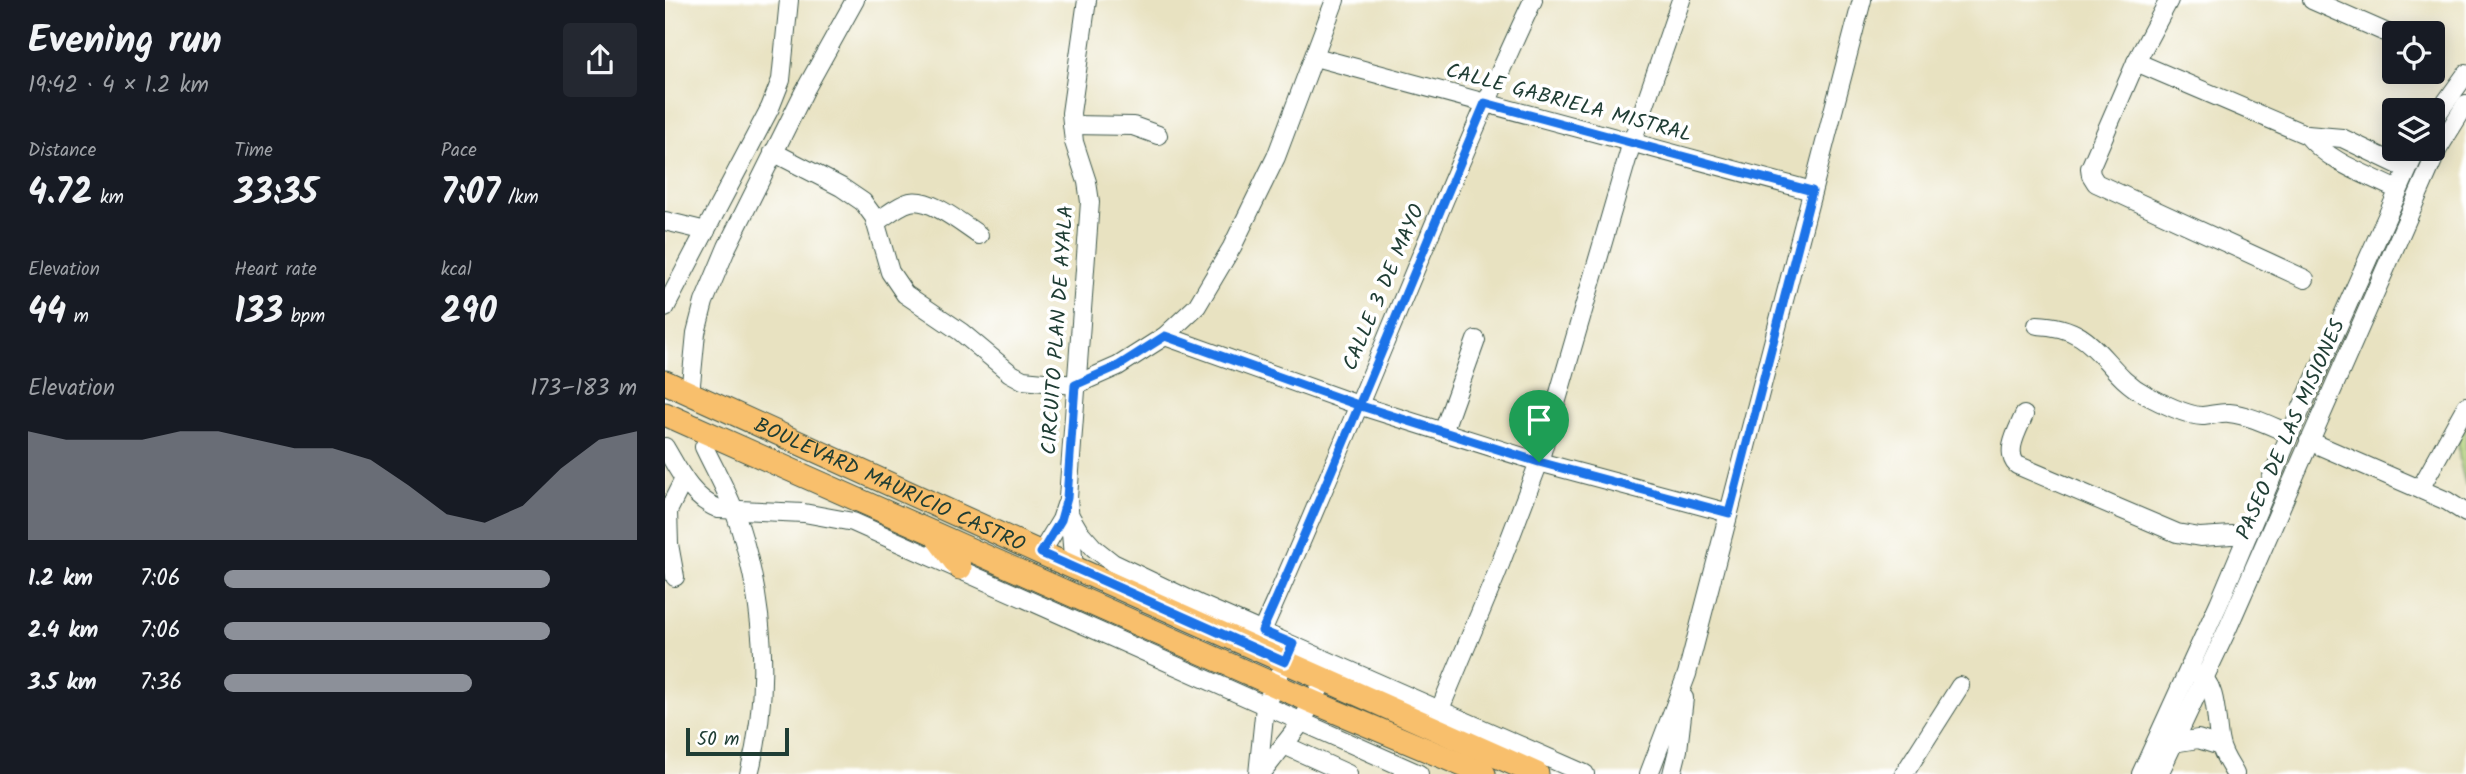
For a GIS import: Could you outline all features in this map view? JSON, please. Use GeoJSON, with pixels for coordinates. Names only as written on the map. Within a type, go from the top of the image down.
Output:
{"type":"FeatureCollection","features":[{"type":"Feature","properties":{"kind":"main road","name":"BOULEVARD MAURICIO CASTRO"},"geometry":{"type":"LineString","coordinates":[[665,382],[1074,568],[1197,613],[1289,653],[1537,774]]}},
{"type":"Feature","properties":{"kind":"main road","name":"BOULEVARD MAURICIO CASTRO"},"geometry":{"type":"LineString","coordinates":[[665,414],[1313,702],[1484,774]]}},
{"type":"Feature","properties":{"kind":"main road"},"geometry":{"type":"LineString","coordinates":[[934,534],[960,568]]}},
{"type":"Feature","properties":{"kind":"street"},"geometry":{"type":"LineString","coordinates":[[665,308],[770,108],[781,80],[789,0]]}},
{"type":"Feature","properties":{"kind":"street"},"geometry":{"type":"LineString","coordinates":[[691,384],[696,333],[704,302],[727,247],[805,90],[855,0]]}},
{"type":"Feature","properties":{"kind":"street","name":"CIRCUITO PLAN DE AYALA"},"geometry":{"type":"LineString","coordinates":[[1074,568],[1068,506],[1090,202],[1087,182],[1074,142],[1071,113],[1087,0]]}},
{"type":"Feature","properties":{"kind":"street"},"geometry":{"type":"LineString","coordinates":[[773,152],[841,187],[863,202],[876,222],[890,272],[905,294],[961,332],[1010,373],[1023,380],[1075,385],[1118,366],[1165,336],[1197,306],[1232,247],[1276,158],[1335,0]]}},
{"type":"Feature","properties":{"kind":"street","name":"CALLE 3 DE MAYO"},"geometry":{"type":"LineString","coordinates":[[1262,631],[1305,537],[1485,103],[1533,0]]}},
{"type":"Feature","properties":{"kind":"street"},"geometry":{"type":"LineString","coordinates":[[1440,709],[1496,576],[1539,462],[1632,142],[1681,0]]}},
{"type":"Feature","properties":{"kind":"street"},"geometry":{"type":"LineString","coordinates":[[1649,774],[1687,674],[1861,0]]}},
{"type":"Feature","properties":{"kind":"street"},"geometry":{"type":"LineString","coordinates":[[2169,0],[2136,62],[2090,168],[2091,175],[2096,183],[2305,279]]}},
{"type":"Feature","properties":{"kind":"street"},"geometry":{"type":"LineString","coordinates":[[2312,0],[2382,31]]}},
{"type":"Feature","properties":{"kind":"street","name":"CALLE GABRIELA MISTRAL"},"geometry":{"type":"LineString","coordinates":[[1315,57],[1812,191]]}},
{"type":"Feature","properties":{"kind":"street"},"geometry":{"type":"LineString","coordinates":[[2136,62],[2307,135],[2342,138],[2407,169]]}},
{"type":"Feature","properties":{"kind":"street"},"geometry":{"type":"LineString","coordinates":[[2445,103],[2466,74]]}},
{"type":"Feature","properties":{"kind":"street"},"geometry":{"type":"LineString","coordinates":[[781,80],[805,90]]}},
{"type":"Feature","properties":{"kind":"street","name":"PASEO DE LAS MISIONES"},"geometry":{"type":"LineString","coordinates":[[2141,774],[2197,673],[2309,441],[2438,149],[2466,104]]}},
{"type":"Feature","properties":{"kind":"street"},"geometry":{"type":"LineString","coordinates":[[1072,125],[1133,126],[1158,135]]}},
{"type":"Feature","properties":{"kind":"street"},"geometry":{"type":"LineString","coordinates":[[2307,135],[2319,150],[2331,158],[2398,190]]}},
{"type":"Feature","properties":{"kind":"street","name":"PASEO DE LAS MISIONES"},"geometry":{"type":"LineString","coordinates":[[2159,774],[2173,743],[2248,534],[2411,161]]}},
{"type":"Feature","properties":{"kind":"street"},"geometry":{"type":"LineString","coordinates":[[876,222],[901,206],[920,202],[930,204],[979,235]]}},
{"type":"Feature","properties":{"kind":"street"},"geometry":{"type":"LineString","coordinates":[[665,221],[706,231]]}},
{"type":"Feature","properties":{"kind":"street"},"geometry":{"type":"LineString","coordinates":[[2036,325],[2056,326],[2073,332],[2092,344],[2129,384],[2147,396],[2189,413],[2202,416],[2228,413],[2240,415],[2290,434]]}},
{"type":"Feature","properties":{"kind":"street"},"geometry":{"type":"LineString","coordinates":[[1165,336],[1358,405],[1443,432],[1539,462],[1729,513]]}},
{"type":"Feature","properties":{"kind":"street"},"geometry":{"type":"LineString","coordinates":[[1443,432],[1476,340]]}},
{"type":"Feature","properties":{"kind":"street"},"geometry":{"type":"LineString","coordinates":[[2420,489],[2465,414]]}},
{"type":"Feature","properties":{"kind":"street"},"geometry":{"type":"LineString","coordinates":[[2024,415],[2010,452],[2017,465],[2177,533],[2200,537],[2248,534]]}},
{"type":"Feature","properties":{"kind":"street"},"geometry":{"type":"LineString","coordinates":[[2309,441],[2447,501],[2466,513]]}},
{"type":"Feature","properties":{"kind":"street"},"geometry":{"type":"LineString","coordinates":[[665,447],[684,478],[700,499],[709,505],[719,509],[804,513],[853,522],[1419,774]]}},
{"type":"Feature","properties":{"kind":"street"},"geometry":{"type":"LineString","coordinates":[[704,447],[734,509],[752,577],[759,617],[763,655],[762,691],[749,774]]}},
{"type":"Feature","properties":{"kind":"street"},"geometry":{"type":"LineString","coordinates":[[675,577],[669,544],[668,511],[684,478]]}},
{"type":"Feature","properties":{"kind":"street"},"geometry":{"type":"LineString","coordinates":[[1068,506],[1087,539],[1113,563],[1197,613],[1262,631],[1289,653],[1265,706],[1259,774]]}},
{"type":"Feature","properties":{"kind":"street","name":"CIRCUITO PLAN DE AYALA"},"geometry":{"type":"LineString","coordinates":[[1041,553],[1068,506]]}},
{"type":"Feature","properties":{"kind":"street"},"geometry":{"type":"LineString","coordinates":[[1259,774],[1301,723],[1329,671],[1440,709],[1585,774]]}},
{"type":"Feature","properties":{"kind":"street"},"geometry":{"type":"LineString","coordinates":[[2197,673],[2213,698],[2220,746],[2235,774]]}},
{"type":"Feature","properties":{"kind":"street"},"geometry":{"type":"LineString","coordinates":[[1672,774],[1678,750],[1687,674]]}},
{"type":"Feature","properties":{"kind":"street"},"geometry":{"type":"LineString","coordinates":[[1905,774],[1960,686]]}},
{"type":"Feature","properties":{"kind":"street"},"geometry":{"type":"LineString","coordinates":[[2173,743],[2198,739],[2220,746]]}},
{"type":"Feature","properties":{"kind":"street"},"geometry":{"type":"LineString","coordinates":[[1284,745],[1348,774]]}},
{"type":"Feature","properties":{"kind":"street"},"geometry":{"type":"LineString","coordinates":[[1678,750],[1683,774]]}},
{"type":"Feature","properties":{"kind":"green space"},"geometry":{"type":"Polygon","coordinates":[[[2466,397],[2466,486],[2460,462],[2459,442],[2466,397]]]}},
{"type":"Feature","properties":{"kind":"route"},"geometry":{"type":"LineString","coordinates":[[1539,462],[1358,405],[1165,336],[1118,366],[1075,385],[1067,498],[1061,520],[1041,553],[1285,662],[1293,644],[1262,631],[1329,480],[1358,405],[1485,103],[1812,191],[1729,513],[1539,462]]}}]}
